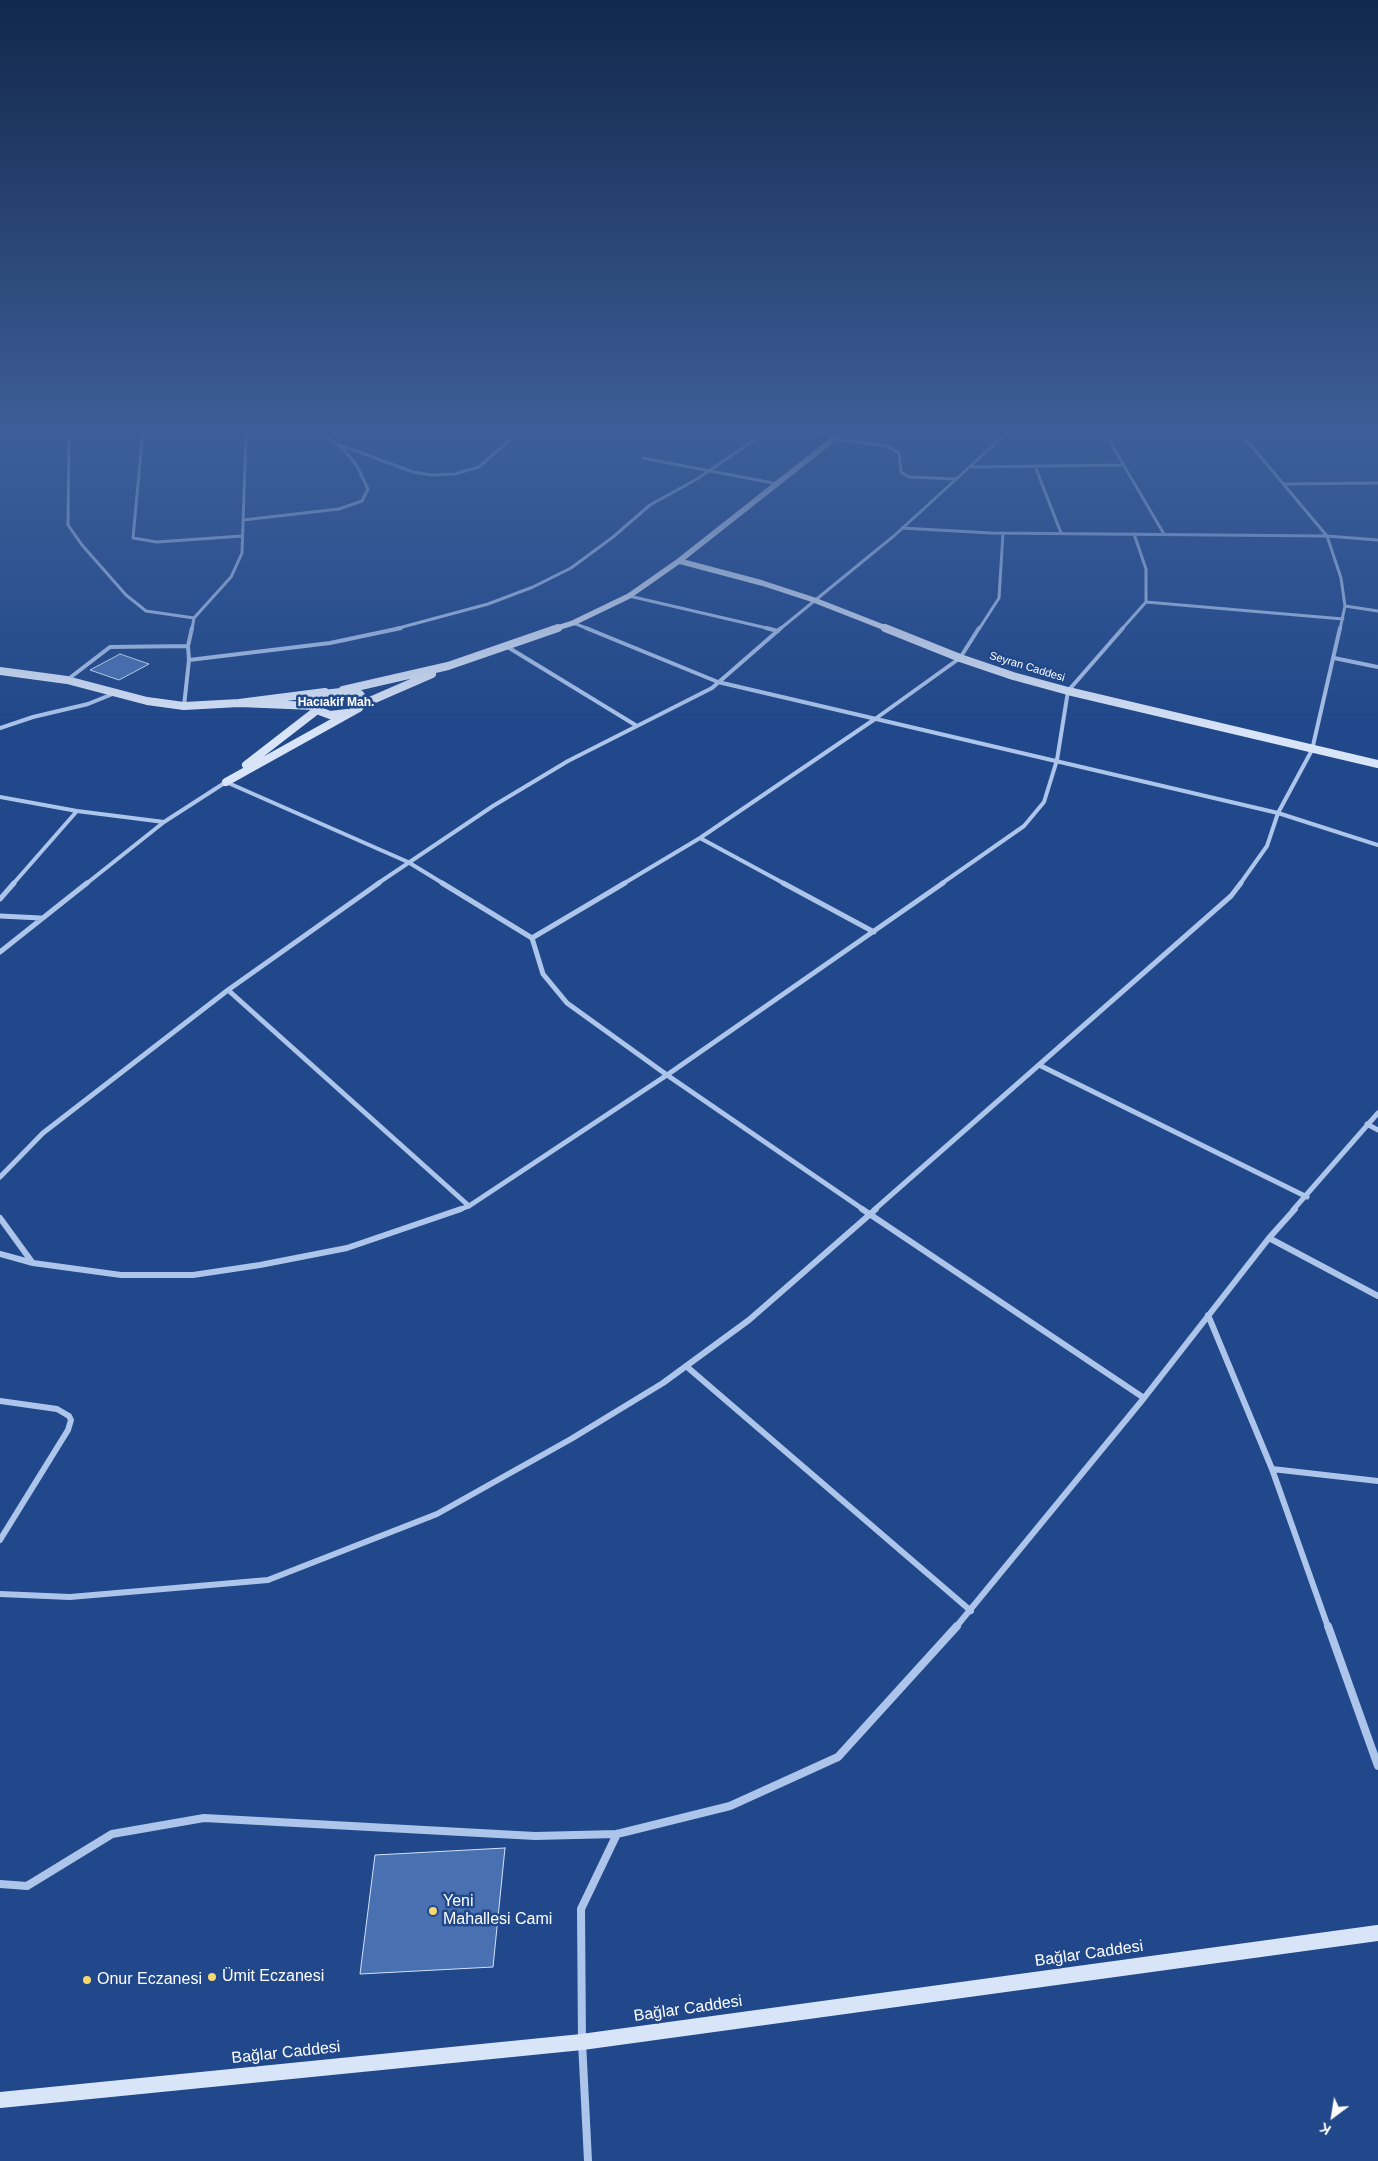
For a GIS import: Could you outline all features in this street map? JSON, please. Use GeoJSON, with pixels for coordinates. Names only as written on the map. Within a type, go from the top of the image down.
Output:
{"type":"FeatureCollection","features":[{"type":"Feature","properties":{"kind":"street"},"geometry":{"type":"LineString","coordinates":[[71,531],[82,546],[126,595],[146,611],[194,618]]}},
{"type":"Feature","properties":{"kind":"street"},"geometry":{"type":"LineString","coordinates":[[133,531],[132,538],[157,542],[242,536]]}},
{"type":"Feature","properties":{"kind":"street"},"geometry":{"type":"LineString","coordinates":[[184,706],[189,660],[188,646],[194,618],[231,577],[238,565],[242,553],[242,531]]}},
{"type":"Feature","properties":{"kind":"street"},"geometry":{"type":"LineString","coordinates":[[189,660],[330,643],[416,625],[533,587],[572,568],[618,531]]}},
{"type":"Feature","properties":{"kind":"street"},"geometry":{"type":"LineString","coordinates":[[0,952],[164,822],[226,782],[362,704],[448,666],[573,623],[629,596],[718,531]]}},
{"type":"Feature","properties":{"kind":"street"},"geometry":{"type":"LineString","coordinates":[[0,1177],[43,1133],[228,990],[408,862],[493,806],[568,761],[712,688],[814,600],[899,531]]}},
{"type":"Feature","properties":{"kind":"street"},"geometry":{"type":"LineString","coordinates":[[960,531],[1003,533],[1327,536],[1378,540]]}},
{"type":"Feature","properties":{"kind":"street"},"geometry":{"type":"LineString","coordinates":[[0,1594],[70,1597],[268,1580],[436,1514],[571,1439],[664,1383],[749,1320],[1231,896],[1267,846],[1278,813],[1312,750],[1345,606],[1341,578],[1327,536],[1323,531]]}},
{"type":"Feature","properties":{"kind":"street"},"geometry":{"type":"LineString","coordinates":[[532,938],[700,838],[875,719],[960,658],[999,598],[1003,533]]}},
{"type":"Feature","properties":{"kind":"street"},"geometry":{"type":"LineString","coordinates":[[0,1254],[33,1263],[121,1275],[193,1275],[260,1265],[347,1248],[469,1206],[667,1075],[1024,826],[1044,802],[1057,760],[1068,692],[1146,602],[1146,569],[1134,534]]}},
{"type":"Feature","properties":{"kind":"street","name":"Seyran Caddesi"},"geometry":{"type":"LineString","coordinates":[[679,561],[762,583],[814,600],[960,658],[1068,692],[1378,764]]}},
{"type":"Feature","properties":{"kind":"street"},"geometry":{"type":"LineString","coordinates":[[629,596],[778,631]]}},
{"type":"Feature","properties":{"kind":"street"},"geometry":{"type":"LineString","coordinates":[[1146,602],[1343,619]]}},
{"type":"Feature","properties":{"kind":"street"},"geometry":{"type":"LineString","coordinates":[[1345,606],[1378,611]]}},
{"type":"Feature","properties":{"kind":"street"},"geometry":{"type":"LineString","coordinates":[[573,623],[718,682],[1278,813],[1378,845]]}},
{"type":"Feature","properties":{"kind":"street"},"geometry":{"type":"LineString","coordinates":[[67,680],[110,647],[188,646]]}},
{"type":"Feature","properties":{"kind":"street"},"geometry":{"type":"LineString","coordinates":[[506,646],[637,726]]}},
{"type":"Feature","properties":{"kind":"street"},"geometry":{"type":"LineString","coordinates":[[1334,658],[1378,667]]}},
{"type":"Feature","properties":{"kind":"street"},"geometry":{"type":"LineString","coordinates":[[0,672],[67,680],[147,701],[184,706],[238,703],[331,692],[448,666]]}},
{"type":"Feature","properties":{"kind":"street"},"geometry":{"type":"LineString","coordinates":[[343,690],[360,694],[364,701],[362,704]]}},
{"type":"Feature","properties":{"kind":"street"},"geometry":{"type":"LineString","coordinates":[[226,782],[316,708],[318,698],[331,692]]}},
{"type":"Feature","properties":{"kind":"street"},"geometry":{"type":"LineString","coordinates":[[0,728],[33,717],[102,700],[115,693]]}},
{"type":"Feature","properties":{"kind":"street"},"geometry":{"type":"LineString","coordinates":[[238,703],[316,708],[330,714],[347,713]]}},
{"type":"Feature","properties":{"kind":"street"},"geometry":{"type":"LineString","coordinates":[[226,782],[408,862],[532,938],[543,974],[567,1003],[667,1075],[870,1214],[1144,1398]]}},
{"type":"Feature","properties":{"kind":"street"},"geometry":{"type":"LineString","coordinates":[[0,798],[76,811],[164,822]]}},
{"type":"Feature","properties":{"kind":"street"},"geometry":{"type":"LineString","coordinates":[[0,899],[76,811]]}},
{"type":"Feature","properties":{"kind":"street"},"geometry":{"type":"LineString","coordinates":[[700,838],[874,932]]}},
{"type":"Feature","properties":{"kind":"street"},"geometry":{"type":"LineString","coordinates":[[0,916],[42,918]]}},
{"type":"Feature","properties":{"kind":"street"},"geometry":{"type":"LineString","coordinates":[[228,990],[469,1206]]}},
{"type":"Feature","properties":{"kind":"street"},"geometry":{"type":"LineString","coordinates":[[1039,1065],[1307,1197]]}},
{"type":"Feature","properties":{"kind":"street"},"geometry":{"type":"LineString","coordinates":[[0,1884],[27,1886],[112,1834],[204,1818],[535,1836],[617,1834],[730,1806],[838,1757],[971,1611],[1144,1398],[1269,1238],[1307,1197],[1378,1113]]}},
{"type":"Feature","properties":{"kind":"street"},"geometry":{"type":"LineString","coordinates":[[1367,1124],[1378,1130]]}},
{"type":"Feature","properties":{"kind":"street"},"geometry":{"type":"LineString","coordinates":[[0,1218],[33,1263]]}},
{"type":"Feature","properties":{"kind":"street"},"geometry":{"type":"LineString","coordinates":[[1269,1238],[1378,1296]]}},
{"type":"Feature","properties":{"kind":"street"},"geometry":{"type":"LineString","coordinates":[[1208,1315],[1272,1469],[1378,1766]]}},
{"type":"Feature","properties":{"kind":"street"},"geometry":{"type":"LineString","coordinates":[[686,1366],[971,1611]]}},
{"type":"Feature","properties":{"kind":"street"},"geometry":{"type":"LineString","coordinates":[[0,1401],[57,1409],[69,1416],[71,1420],[68,1430],[0,1540]]}},
{"type":"Feature","properties":{"kind":"street"},"geometry":{"type":"LineString","coordinates":[[1272,1469],[1378,1481]]}},
{"type":"Feature","properties":{"kind":"street"},"geometry":{"type":"LineString","coordinates":[[588,2161],[582,2042],[581,1909],[617,1834]]}},
{"type":"Feature","properties":{"kind":"street","name":"Bağlar Caddesi"},"geometry":{"type":"LineString","coordinates":[[0,2100],[582,2042],[1378,1933]]}},
{"type":"Feature","properties":{"kind":"building"},"geometry":{"type":"Polygon","coordinates":[[[120,654],[149,664],[119,680],[90,670],[120,654]]]}},
{"type":"Feature","properties":{"kind":"building","name":"Yeni Mahallesi Cami"},"geometry":{"type":"Polygon","coordinates":[[[505,1848],[493,1967],[360,1974],[375,1855],[505,1848]]]}},
{"type":"Feature","properties":{"kind":"place","name":"Yeni Mahallesi Cami"},"geometry":{"type":"Point","coordinates":[433,1911]}},
{"type":"Feature","properties":{"kind":"place","name":"Ümit Eczanesi"},"geometry":{"type":"Point","coordinates":[212,1977]}},
{"type":"Feature","properties":{"kind":"place","name":"Onur Eczanesi"},"geometry":{"type":"Point","coordinates":[87,1980]}},
{"type":"Feature","properties":{"kind":"district","name":"Hacıakif Mah."},"geometry":{"type":"Point","coordinates":[336,703]}}]}
